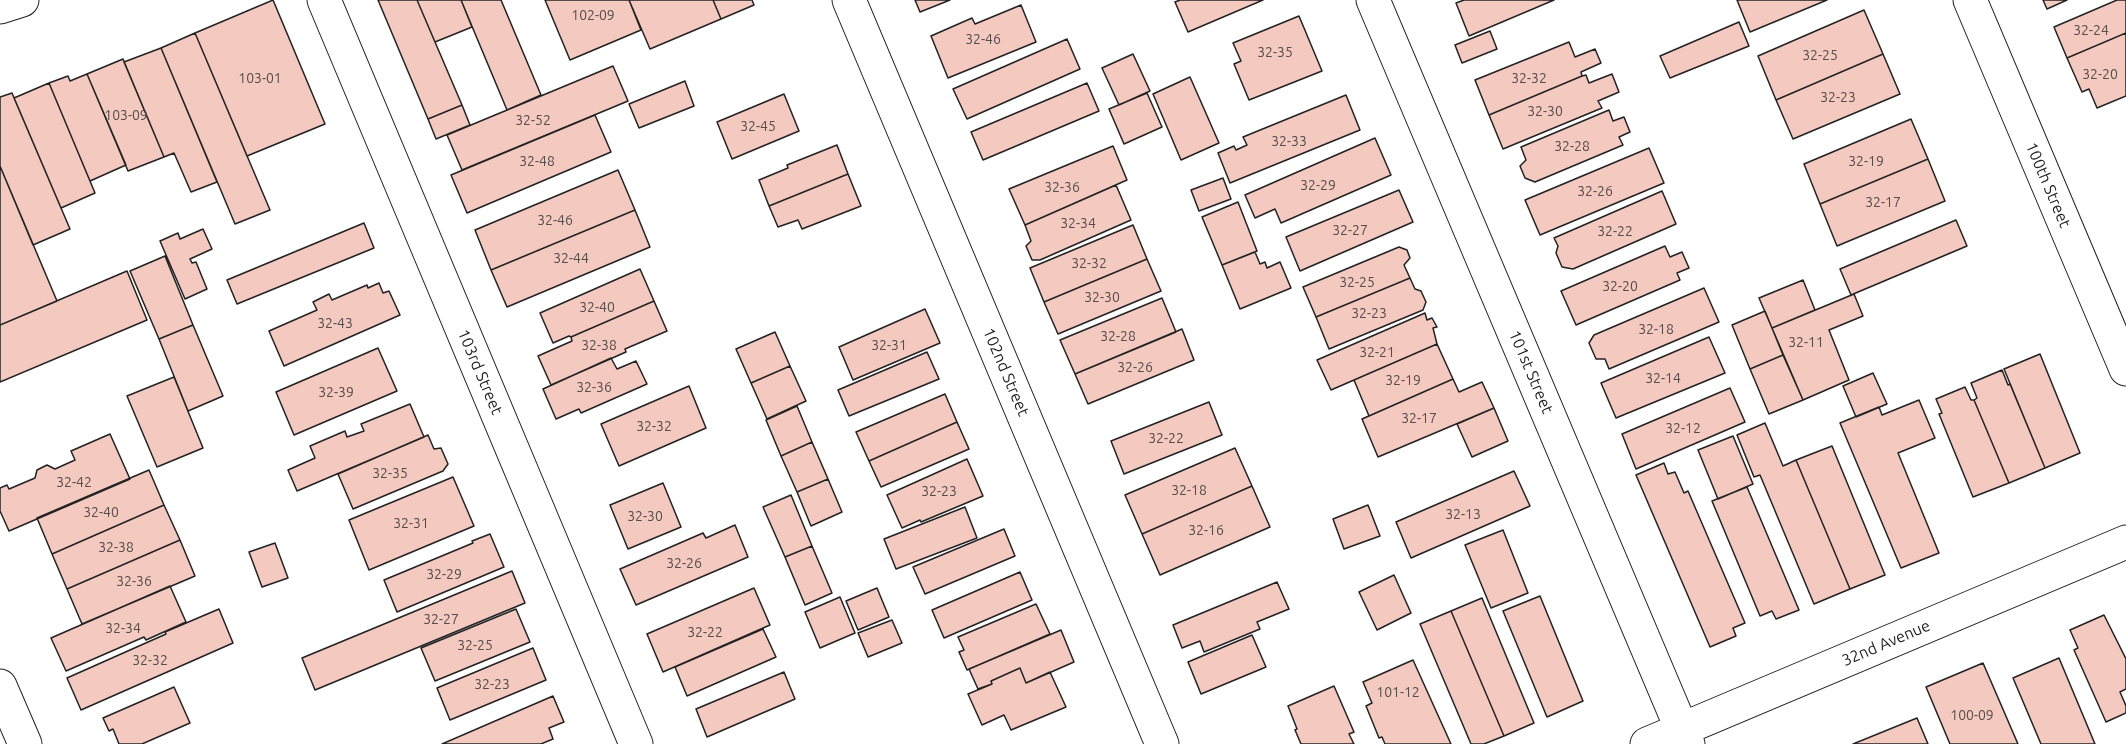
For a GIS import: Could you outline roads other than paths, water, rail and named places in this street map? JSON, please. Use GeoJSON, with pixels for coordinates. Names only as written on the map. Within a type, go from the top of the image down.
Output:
{"type":"FeatureCollection","features":[{"type":"Feature","properties":{"kind":"street"},"geometry":{"type":"LineString","coordinates":[[0,7],[22,0]]}},
{"type":"Feature","properties":{"kind":"street","name":"103rd Street"},"geometry":{"type":"LineString","coordinates":[[324,0],[636,744]]}},
{"type":"Feature","properties":{"kind":"street","name":"102nd Street"},"geometry":{"type":"LineString","coordinates":[[849,0],[1162,744]]}},
{"type":"Feature","properties":{"kind":"street","name":"101st Street"},"geometry":{"type":"LineString","coordinates":[[1373,0],[1685,737]]}},
{"type":"Feature","properties":{"kind":"street","name":"100th Street"},"geometry":{"type":"LineString","coordinates":[[1970,0],[2126,369]]}},
{"type":"Feature","properties":{"kind":"street","name":"32nd Avenue"},"geometry":{"type":"LineString","coordinates":[[1647,744],[1685,737],[2126,542]]}},
{"type":"Feature","properties":{"kind":"street"},"geometry":{"type":"LineString","coordinates":[[0,686],[25,744]]}}]}
